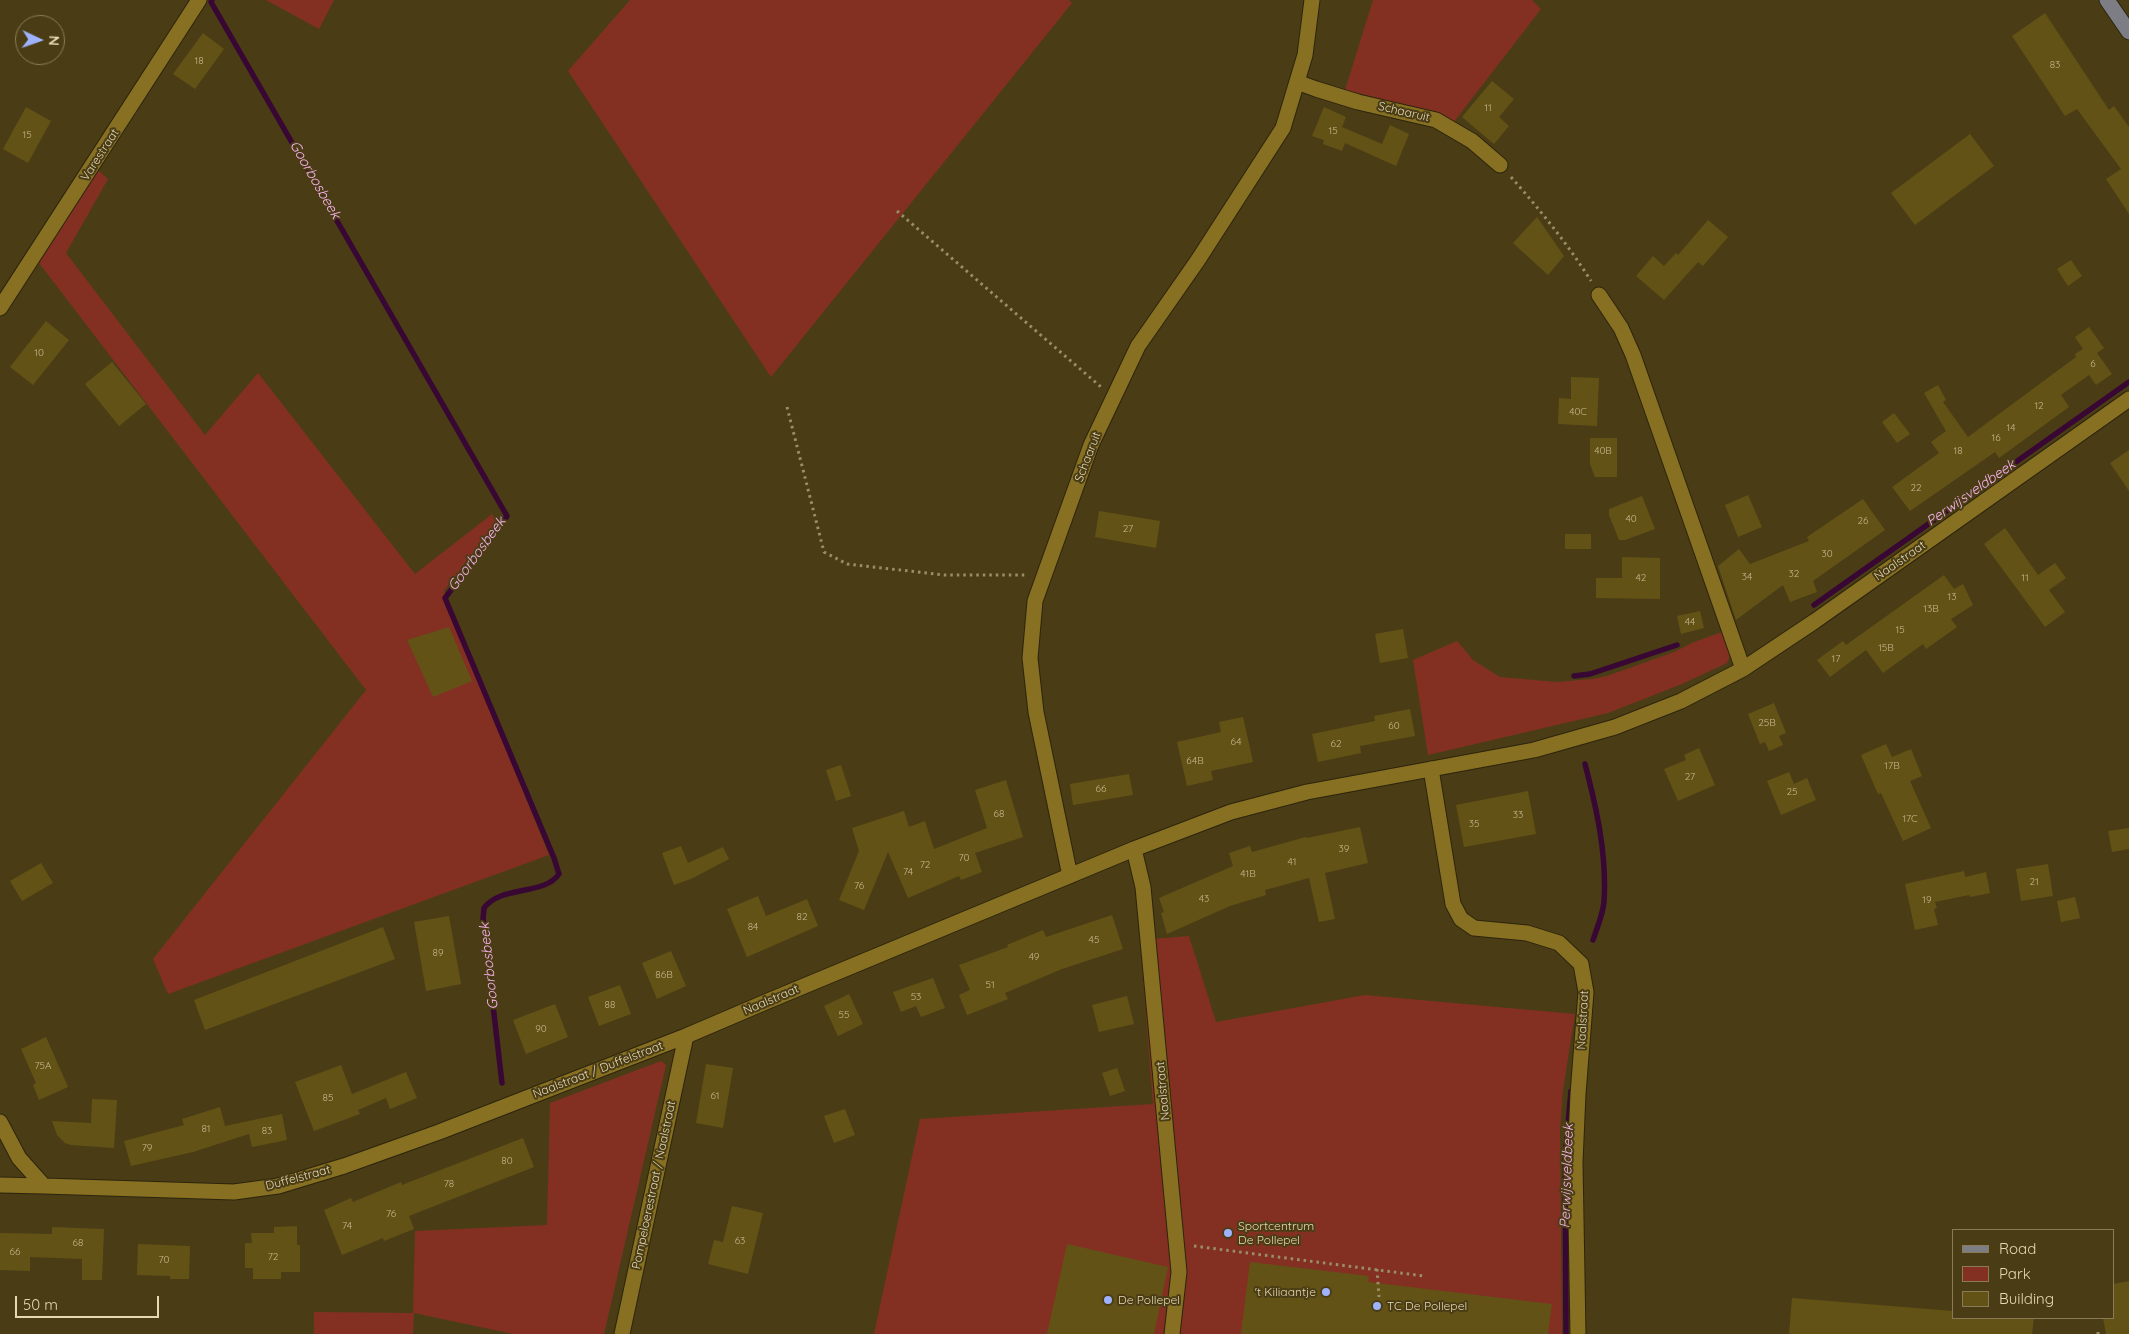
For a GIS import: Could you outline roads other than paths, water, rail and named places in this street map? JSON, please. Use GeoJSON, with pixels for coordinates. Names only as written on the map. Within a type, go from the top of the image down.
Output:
{"type":"FeatureCollection","features":[{"type":"Feature","properties":{"kind":"main road"},"geometry":{"type":"LineString","coordinates":[[2107,0],[2129,32]]}},
{"type":"Feature","properties":{"kind":"street","name":"Varestraat"},"geometry":{"type":"LineString","coordinates":[[0,308],[199,0]]}},
{"type":"Feature","properties":{"kind":"street","name":"Schaaruit"},"geometry":{"type":"LineString","coordinates":[[1070,876],[1036,712],[1030,658],[1035,600],[1091,445],[1138,346],[1198,260],[1283,128],[1305,55],[1312,0]]}},
{"type":"Feature","properties":{"kind":"street","name":"Schaaruit"},"geometry":{"type":"LineString","coordinates":[[1297,82],[1316,90],[1358,102],[1436,120],[1472,141],[1500,165]]}},
{"type":"Feature","properties":{"kind":"street"},"geometry":{"type":"LineString","coordinates":[[1600,295],[1634,356],[1743,669]]}},
{"type":"Feature","properties":{"kind":"street","name":"Naalstraat"},"geometry":{"type":"LineString","coordinates":[[686,1036],[1134,849],[1231,812],[1308,792],[1534,750],[1615,727],[1681,702],[1743,669],[1815,621],[2129,399]]}},
{"type":"Feature","properties":{"kind":"street","name":"Naalstraat"},"geometry":{"type":"LineString","coordinates":[[1431,769],[1453,904],[1461,919],[1474,928],[1526,933],[1559,943],[1581,964],[1586,992],[1578,1094],[1576,1162],[1578,1334]]}},
{"type":"Feature","properties":{"kind":"street","name":"Naalstraat"},"geometry":{"type":"LineString","coordinates":[[1134,849],[1143,887],[1177,1244],[1179,1272],[1172,1334]]}},
{"type":"Feature","properties":{"kind":"street","name":"Naalstraat / Duffelstraat"},"geometry":{"type":"LineString","coordinates":[[510,1104],[686,1036]]}},
{"type":"Feature","properties":{"kind":"street","name":"Pompeloerestraat / Naalstraat"},"geometry":{"type":"LineString","coordinates":[[622,1334],[686,1036]]}},
{"type":"Feature","properties":{"kind":"street","name":"Duffelstraat"},"geometry":{"type":"LineString","coordinates":[[0,1185],[234,1192],[278,1186],[344,1166],[510,1104]]}},
{"type":"Feature","properties":{"kind":"street"},"geometry":{"type":"LineString","coordinates":[[0,1122],[19,1158],[44,1186]]}},
{"type":"Feature","properties":{"kind":"waterway","name":"Goorbosbeek"},"geometry":{"type":"LineString","coordinates":[[212,0],[211,2],[507,516],[445,598],[559,874],[552,881],[543,885],[501,896],[491,901],[484,908],[483,919],[502,1083]]}},
{"type":"Feature","properties":{"kind":"waterway","name":"Perwijsveldbeek"},"geometry":{"type":"LineString","coordinates":[[1814,605],[2129,382]]}},
{"type":"Feature","properties":{"kind":"waterway","name":"Perwijsveldbeek"},"geometry":{"type":"LineString","coordinates":[[1574,676],[1590,674],[1677,645]]}},
{"type":"Feature","properties":{"kind":"waterway","name":"Perwijsveldbeek"},"geometry":{"type":"LineString","coordinates":[[1585,764],[1597,815],[1605,884],[1603,907],[1593,940]]}},
{"type":"Feature","properties":{"kind":"waterway","name":"Perwijsveldbeek"},"geometry":{"type":"LineString","coordinates":[[1566,1334],[1565,1158],[1571,1091]]}},
{"type":"Feature","properties":{"kind":"place","name":"Sportcentrum De Pollepel"},"geometry":{"type":"Point","coordinates":[1228,1233]}},
{"type":"Feature","properties":{"kind":"place","name":"'t Kiliaantje"},"geometry":{"type":"Point","coordinates":[1326,1292]}},
{"type":"Feature","properties":{"kind":"place","name":"De Pollepel"},"geometry":{"type":"Point","coordinates":[1108,1300]}},
{"type":"Feature","properties":{"kind":"place","name":"TC De Pollepel"},"geometry":{"type":"Point","coordinates":[1377,1306]}}]}
